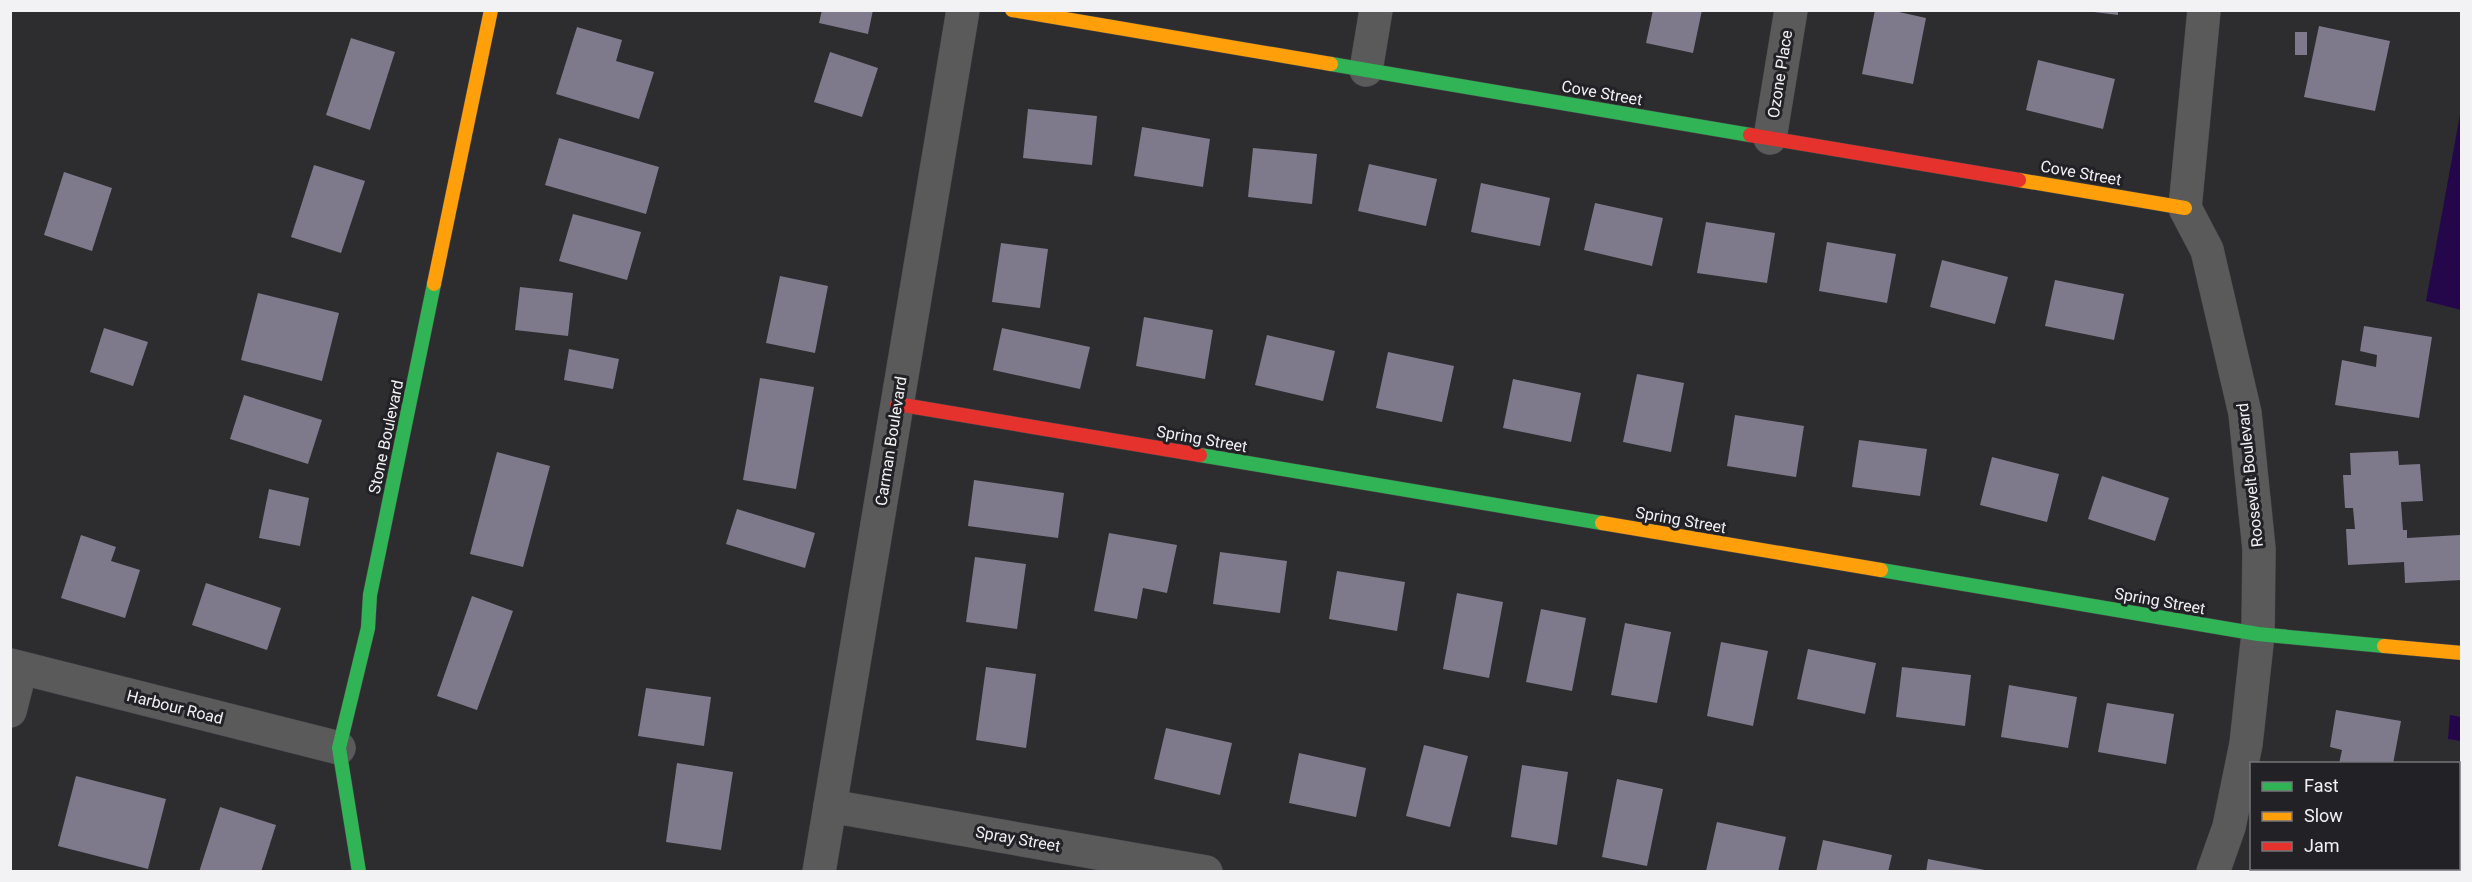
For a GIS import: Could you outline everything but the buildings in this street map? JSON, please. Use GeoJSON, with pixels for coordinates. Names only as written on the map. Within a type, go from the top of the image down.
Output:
{"type":"FeatureCollection","features":[{"type":"Feature","properties":{"kind":"street","name":"Stone Boulevard"},"geometry":{"type":"LineString","coordinates":[[359,872],[339,748],[368,628],[370,595],[491,10]]}},
{"type":"Feature","properties":{"kind":"street","name":"Carman Boulevard"},"geometry":{"type":"LineString","coordinates":[[819,872],[963,10]]}},
{"type":"Feature","properties":{"kind":"street","name":"Cove Street"},"geometry":{"type":"LineString","coordinates":[[1012,10],[2186,208]]}},
{"type":"Feature","properties":{"kind":"street"},"geometry":{"type":"LineString","coordinates":[[1366,70],[1376,10]]}},
{"type":"Feature","properties":{"kind":"street","name":"Ozone Place"},"geometry":{"type":"LineString","coordinates":[[1770,138],[1791,10]]}},
{"type":"Feature","properties":{"kind":"street"},"geometry":{"type":"LineString","coordinates":[[2186,208],[2204,10]]}},
{"type":"Feature","properties":{"kind":"street","name":"Roosevelt Boulevard"},"geometry":{"type":"LineString","coordinates":[[2186,208],[2207,250],[2246,413],[2259,549],[2258,634],[2246,744],[2229,827],[2213,872]]}},
{"type":"Feature","properties":{"kind":"street","name":"Spring Street"},"geometry":{"type":"LineString","coordinates":[[897,404],[2258,634],[2462,653]]}},
{"type":"Feature","properties":{"kind":"street","name":"Harbour Road"},"geometry":{"type":"LineString","coordinates":[[16,667],[339,748]]}},
{"type":"Feature","properties":{"kind":"street"},"geometry":{"type":"LineString","coordinates":[[10,711],[16,667]]}},
{"type":"Feature","properties":{"kind":"street","name":"Spray Street"},"geometry":{"type":"LineString","coordinates":[[830,806],[1206,872]]}},
{"type":"Feature","properties":{"kind":"shaded area"},"geometry":{"type":"Polygon","coordinates":[[[2461,109],[2461,310],[2426,301],[2461,109]]]}},
{"type":"Feature","properties":{"kind":"shaded area"},"geometry":{"type":"Polygon","coordinates":[[[2450,715],[2461,717],[2461,741],[2448,739],[2450,715]]]}},
{"type":"Feature","properties":{"kind":"traffic: fast"},"geometry":{"type":"LineString","coordinates":[[1331,64],[1750,135]]}},
{"type":"Feature","properties":{"kind":"traffic: fast"},"geometry":{"type":"LineString","coordinates":[[359,872],[339,748],[368,628],[370,595],[434,284]]}},
{"type":"Feature","properties":{"kind":"traffic: fast"},"geometry":{"type":"LineString","coordinates":[[1200,455],[1602,523]]}},
{"type":"Feature","properties":{"kind":"traffic: fast"},"geometry":{"type":"LineString","coordinates":[[1881,570],[2258,634],[2384,646]]}},
{"type":"Feature","properties":{"kind":"traffic: slow"},"geometry":{"type":"LineString","coordinates":[[434,284],[491,10]]}},
{"type":"Feature","properties":{"kind":"traffic: slow"},"geometry":{"type":"LineString","coordinates":[[1012,10],[1331,64]]}},
{"type":"Feature","properties":{"kind":"traffic: slow"},"geometry":{"type":"LineString","coordinates":[[2019,180],[2185,208]]}},
{"type":"Feature","properties":{"kind":"traffic: slow"},"geometry":{"type":"LineString","coordinates":[[1602,523],[1881,570]]}},
{"type":"Feature","properties":{"kind":"traffic: slow"},"geometry":{"type":"LineString","coordinates":[[2384,646],[2462,653]]}},
{"type":"Feature","properties":{"kind":"traffic: jam"},"geometry":{"type":"LineString","coordinates":[[1750,135],[2019,180]]}},
{"type":"Feature","properties":{"kind":"traffic: jam"},"geometry":{"type":"LineString","coordinates":[[897,404],[1200,455]]}}]}
